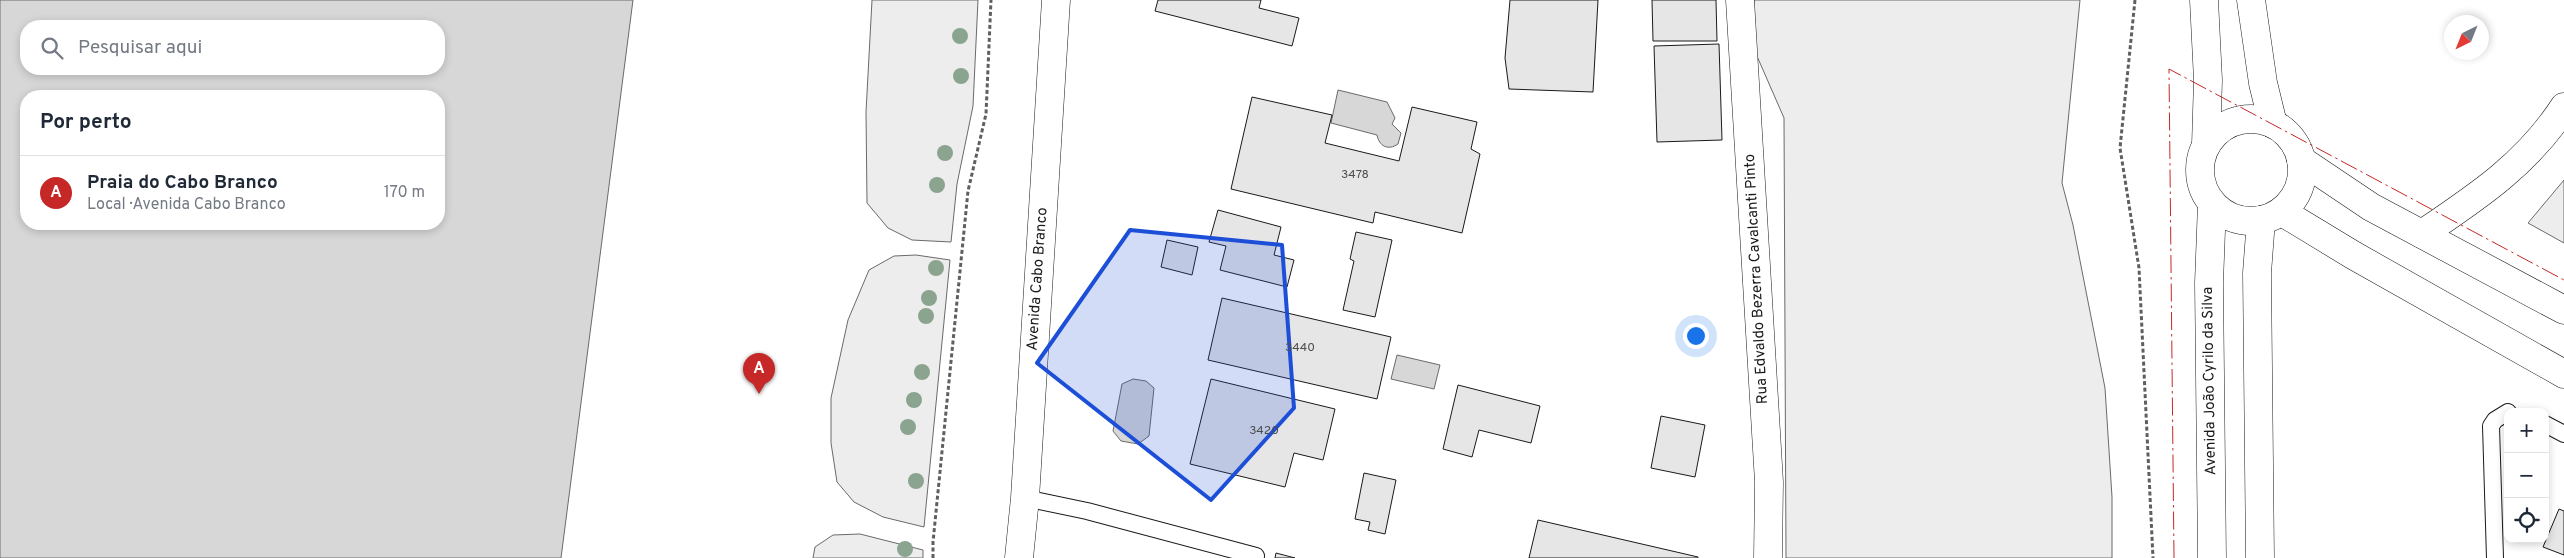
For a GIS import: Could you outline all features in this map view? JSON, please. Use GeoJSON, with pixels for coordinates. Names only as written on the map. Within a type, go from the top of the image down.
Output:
{"type":"FeatureCollection","features":[{"type":"Feature","properties":{"kind":"main road","name":"Avenida Cabo Branco"},"geometry":{"type":"LineString","coordinates":[[1019,558],[1056,0]]}},
{"type":"Feature","properties":{"kind":"main road","name":"Rua Edvaldo Bezerra Cavalcanti Pinto"},"geometry":{"type":"LineString","coordinates":[[1740,0],[1769,482],[1768,558]]}},
{"type":"Feature","properties":{"kind":"main road"},"geometry":{"type":"LineString","coordinates":[[2204,0],[2208,80],[2206,145]]}},
{"type":"Feature","properties":{"kind":"main road"},"geometry":{"type":"LineString","coordinates":[[2251,0],[2263,83],[2273,124]]}},
{"type":"Feature","properties":{"kind":"main road"},"geometry":{"type":"LineString","coordinates":[[2422,234],[2507,173],[2534,148],[2564,107]]}},
{"type":"Feature","properties":{"kind":"main road"},"geometry":{"type":"LineString","coordinates":[[2260,558],[2257,273],[2271,216],[2294,199],[2301,183],[2301,160],[2298,148],[2291,139],[2273,124],[2251,120],[2229,124],[2216,133],[2206,145],[2200,160],[2200,176],[2204,191],[2212,204],[2222,213],[2234,219],[2271,216],[2353,255],[2564,374]]}},
{"type":"Feature","properties":{"kind":"main road"},"geometry":{"type":"LineString","coordinates":[[2301,160],[2371,207],[2564,310]]}},
{"type":"Feature","properties":{"kind":"main road","name":"Avenida João Cyrilo da Silva"},"geometry":{"type":"LineString","coordinates":[[2212,204],[2209,283],[2212,558]]}},
{"type":"Feature","properties":{"kind":"lane"},"geometry":{"type":"LineString","coordinates":[[2495,558],[2491,426],[2495,420],[2504,414]]}},
{"type":"Feature","properties":{"kind":"lane"},"geometry":{"type":"LineString","coordinates":[[2549,426],[2564,434]]}},
{"type":"Feature","properties":{"kind":"lane"},"geometry":{"type":"LineString","coordinates":[[1024,498],[1087,511],[1256,556]]}},
{"type":"Feature","properties":{"kind":"path"},"geometry":{"type":"LineString","coordinates":[[933,558],[933,542],[968,191],[986,114],[991,0]]}},
{"type":"Feature","properties":{"kind":"path"},"geometry":{"type":"LineString","coordinates":[[2135,0],[2120,148],[2139,268],[2153,558]]}},
{"type":"Feature","properties":{"kind":"highlighted area"},"geometry":{"type":"Polygon","coordinates":[[[1130,230],[1282,245],[1294,408],[1211,500],[1037,363],[1130,230]]]}},
{"type":"Feature","properties":{"kind":"shaded area"},"geometry":{"type":"Polygon","coordinates":[[[0,0],[633,0],[561,558],[0,558],[0,0]]]}},
{"type":"Feature","properties":{"kind":"shaded area"},"geometry":{"type":"Polygon","coordinates":[[[872,0],[978,0],[973,106],[957,184],[951,242],[912,240],[888,228],[867,203],[866,112],[872,0]]]}},
{"type":"Feature","properties":{"kind":"shaded area"},"geometry":{"type":"Polygon","coordinates":[[[1754,0],[2080,0],[2062,183],[2073,225],[2105,388],[2112,497],[2112,558],[1786,558],[1784,118],[1753,47],[1754,0]]]}},
{"type":"Feature","properties":{"kind":"shaded area"},"geometry":{"type":"Polygon","coordinates":[[[1338,90],[1387,102],[1395,118],[1392,124],[1401,133],[1398,144],[1387,147],[1382,145],[1377,135],[1331,123],[1338,90]]]}},
{"type":"Feature","properties":{"kind":"shaded area"},"geometry":{"type":"Polygon","coordinates":[[[2564,180],[2564,243],[2528,223],[2564,180]]]}},
{"type":"Feature","properties":{"kind":"shaded area"},"geometry":{"type":"Polygon","coordinates":[[[916,255],[950,260],[924,527],[883,517],[854,502],[837,482],[831,443],[831,398],[848,320],[869,270],[894,256],[916,255]]]}},
{"type":"Feature","properties":{"kind":"shaded area"},"geometry":{"type":"Polygon","coordinates":[[[1397,355],[1440,365],[1434,389],[1391,379],[1397,355]]]}},
{"type":"Feature","properties":{"kind":"shaded area"},"geometry":{"type":"Polygon","coordinates":[[[1133,379],[1146,381],[1154,388],[1149,436],[1138,444],[1121,441],[1113,431],[1122,384],[1133,379]]]}},
{"type":"Feature","properties":{"kind":"shaded area"},"geometry":{"type":"Polygon","coordinates":[[[860,534],[923,550],[923,558],[813,558],[815,547],[833,535],[860,534]]]}},
{"type":"Feature","properties":{"kind":"building"},"geometry":{"type":"Polygon","coordinates":[[[1158,0],[1261,0],[1259,8],[1299,18],[1292,46],[1155,11],[1158,0]]]}},
{"type":"Feature","properties":{"kind":"building"},"geometry":{"type":"Polygon","coordinates":[[[1510,0],[1598,0],[1593,92],[1509,89],[1505,58],[1510,0]]]}},
{"type":"Feature","properties":{"kind":"building"},"geometry":{"type":"Polygon","coordinates":[[[1652,0],[1716,0],[1717,41],[1653,41],[1652,0]]]}},
{"type":"Feature","properties":{"kind":"building"},"geometry":{"type":"Polygon","coordinates":[[[1719,44],[1722,140],[1657,142],[1654,46],[1719,44]]]}},
{"type":"Feature","properties":{"kind":"building"},"geometry":{"type":"Polygon","coordinates":[[[1252,97],[1332,115],[1325,143],[1399,161],[1412,107],[1477,122],[1471,149],[1480,154],[1462,233],[1375,212],[1373,223],[1231,189],[1252,97]]]}},
{"type":"Feature","properties":{"kind":"building"},"geometry":{"type":"Polygon","coordinates":[[[1218,210],[1281,227],[1274,255],[1294,260],[1287,287],[1220,270],[1226,246],[1209,242],[1218,210]]]}},
{"type":"Feature","properties":{"kind":"building"},"geometry":{"type":"Polygon","coordinates":[[[1356,232],[1392,240],[1375,317],[1343,310],[1354,261],[1350,259],[1356,232]]]}},
{"type":"Feature","properties":{"kind":"building"},"geometry":{"type":"Polygon","coordinates":[[[1167,240],[1198,247],[1192,275],[1161,267],[1167,240]]]}},
{"type":"Feature","properties":{"kind":"building"},"geometry":{"type":"Polygon","coordinates":[[[1222,298],[1391,337],[1377,399],[1208,360],[1222,298]]]}},
{"type":"Feature","properties":{"kind":"building"},"geometry":{"type":"Polygon","coordinates":[[[1211,379],[1335,409],[1323,460],[1294,453],[1285,487],[1190,464],[1211,379]]]}},
{"type":"Feature","properties":{"kind":"building"},"geometry":{"type":"Polygon","coordinates":[[[1458,385],[1540,406],[1531,443],[1479,430],[1472,457],[1443,449],[1458,385]]]}},
{"type":"Feature","properties":{"kind":"building"},"geometry":{"type":"Polygon","coordinates":[[[1661,416],[1705,425],[1695,477],[1651,468],[1661,416]]]}},
{"type":"Feature","properties":{"kind":"building"},"geometry":{"type":"Polygon","coordinates":[[[1364,473],[1396,480],[1385,534],[1368,530],[1370,522],[1355,519],[1364,473]]]}},
{"type":"Feature","properties":{"kind":"building"},"geometry":{"type":"Polygon","coordinates":[[[2559,509],[2564,511],[2564,555],[2543,547],[2545,543],[2549,543],[2549,533],[2559,509]]]}},
{"type":"Feature","properties":{"kind":"building"},"geometry":{"type":"Polygon","coordinates":[[[1538,520],[1698,557],[1698,558],[1529,558],[1538,520]]]}},
{"type":"Feature","properties":{"kind":"building"},"geometry":{"type":"Polygon","coordinates":[[[1276,553],[1295,558],[1275,558],[1276,553]]]}},
{"type":"Feature","properties":{"kind":"power"},"geometry":{"type":"LineString","coordinates":[[2174,558],[2169,69],[2564,280]]}},
{"type":"Feature","properties":{"kind":"place","name":"Praia do Cabo Branco"},"geometry":{"type":"Point","coordinates":[759,394]}}]}
